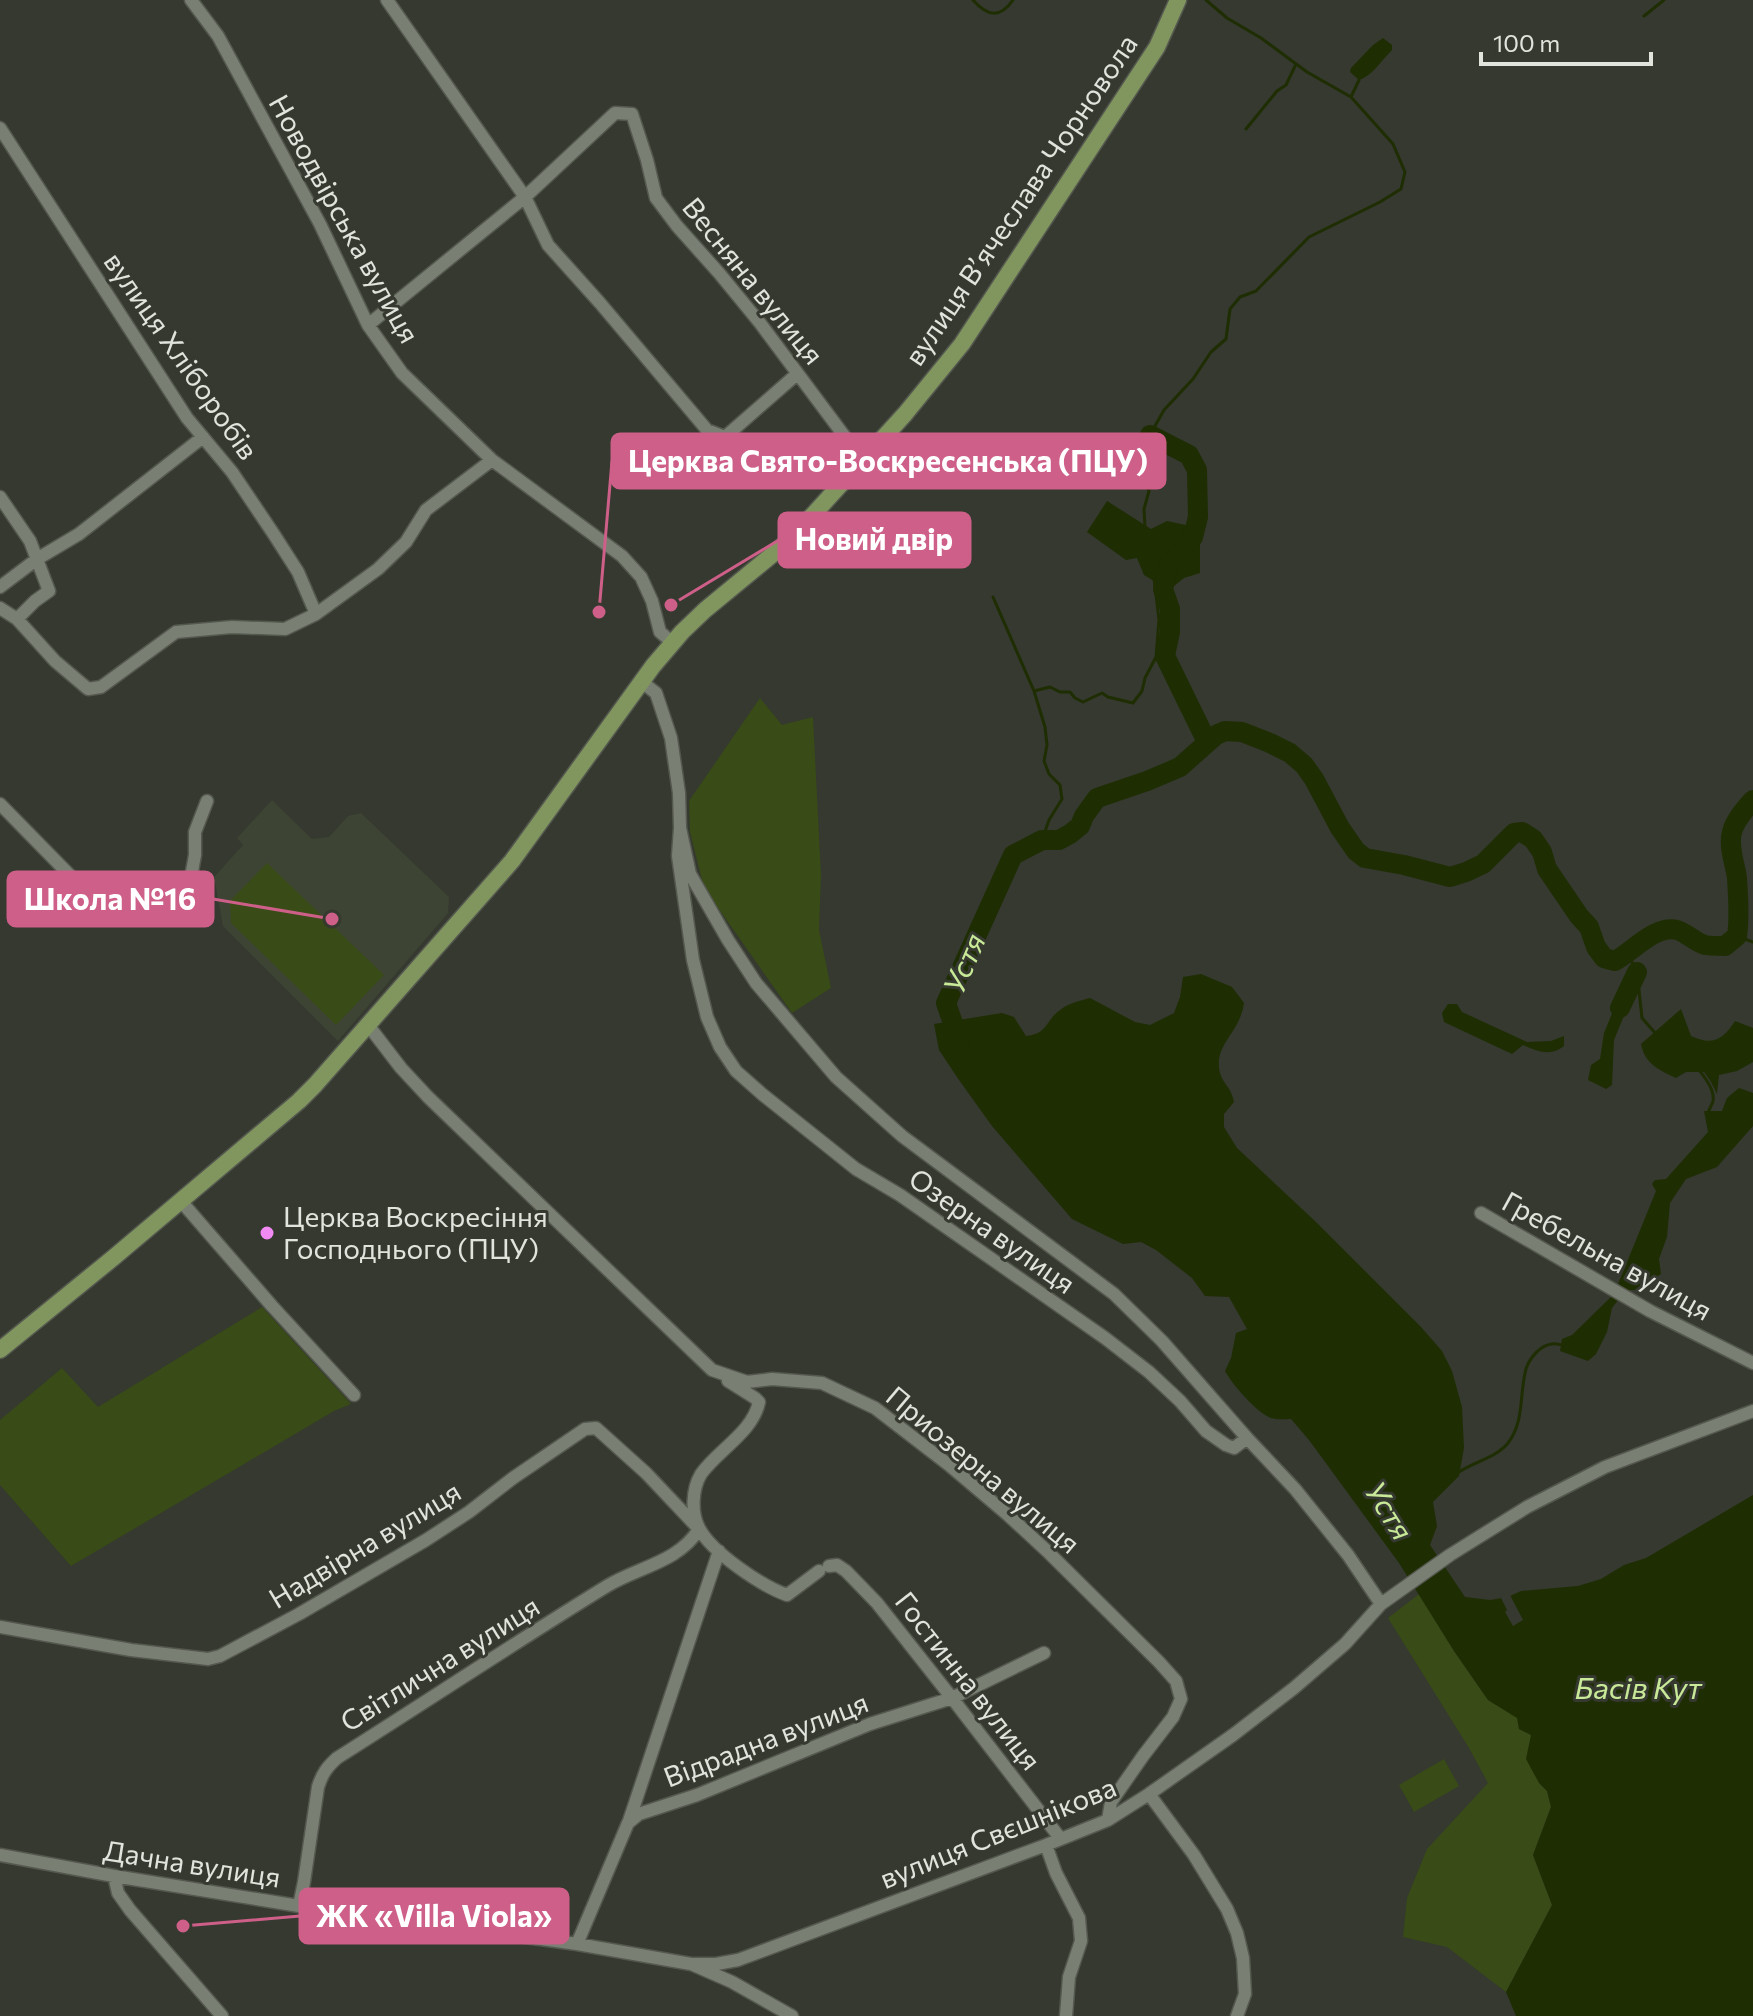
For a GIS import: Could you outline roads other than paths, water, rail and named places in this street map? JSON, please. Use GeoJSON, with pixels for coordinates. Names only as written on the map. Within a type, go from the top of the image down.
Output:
{"type":"FeatureCollection","features":[{"type":"Feature","properties":{"kind":"main road","name":"вулиця Вʼячеслава Чорновола"},"geometry":{"type":"LineString","coordinates":[[0,1350],[299,1101],[512,861],[673,643],[705,610],[790,540],[863,461],[962,344],[1157,47],[1178,0]]}},
{"type":"Feature","properties":{"kind":"street","name":"Новодвірська вулиця"},"geometry":{"type":"LineString","coordinates":[[191,0],[218,36],[320,224],[368,325],[402,373],[492,460],[622,556],[641,577],[652,601],[660,632],[673,643]]}},
{"type":"Feature","properties":{"kind":"street"},"geometry":{"type":"LineString","coordinates":[[387,0],[525,197],[548,245],[707,430],[725,437],[797,374]]}},
{"type":"Feature","properties":{"kind":"street","name":"Весняна вулиця"},"geometry":{"type":"LineString","coordinates":[[525,197],[615,113],[632,114],[656,198],[752,313],[863,461]]}},
{"type":"Feature","properties":{"kind":"street","name":"вулиця Хліборобів"},"geometry":{"type":"LineString","coordinates":[[0,128],[187,418],[232,472],[273,533],[298,572],[316,614]]}},
{"type":"Feature","properties":{"kind":"street"},"geometry":{"type":"LineString","coordinates":[[368,325],[525,197]]}},
{"type":"Feature","properties":{"kind":"street"},"geometry":{"type":"LineString","coordinates":[[0,587],[37,559],[79,534],[203,437]]}},
{"type":"Feature","properties":{"kind":"street"},"geometry":{"type":"LineString","coordinates":[[0,608],[17,619],[55,661],[88,689],[101,687],[176,632],[232,627],[285,629],[316,614],[378,569],[406,542],[426,510],[492,460]]}},
{"type":"Feature","properties":{"kind":"street"},"geometry":{"type":"LineString","coordinates":[[0,497],[30,541],[49,591],[17,619]]}},
{"type":"Feature","properties":{"kind":"street"},"geometry":{"type":"LineString","coordinates":[[642,682],[656,693],[671,738],[679,793],[680,828],[690,874],[756,983],[836,1077],[902,1136],[1114,1294],[1162,1341],[1295,1489],[1381,1604]]}},
{"type":"Feature","properties":{"kind":"street"},"geometry":{"type":"LineString","coordinates":[[0,804],[100,906],[164,894],[191,877],[195,832],[207,801]]}},
{"type":"Feature","properties":{"kind":"street","name":"Озерна вулиця"},"geometry":{"type":"LineString","coordinates":[[680,828],[678,856],[693,960],[707,1017],[720,1047],[736,1071],[856,1169],[900,1195],[1105,1338],[1149,1372],[1206,1431],[1234,1448],[1247,1438]]}},
{"type":"Feature","properties":{"kind":"street","name":"Приозерна вулиця"},"geometry":{"type":"LineString","coordinates":[[368,1025],[428,1097],[712,1370],[747,1382],[772,1379],[822,1383],[875,1408],[1008,1515],[1104,1606],[1176,1681],[1181,1699],[1173,1717],[1111,1802],[1108,1820]]}},
{"type":"Feature","properties":{"kind":"street"},"geometry":{"type":"LineString","coordinates":[[180,1200],[354,1395]]}},
{"type":"Feature","properties":{"kind":"street","name":"Гребельна вулиця"},"geometry":{"type":"LineString","coordinates":[[1481,1213],[1625,1297],[1753,1363]]}},
{"type":"Feature","properties":{"kind":"street"},"geometry":{"type":"LineString","coordinates":[[699,1529],[694,1498],[700,1476],[747,1426],[759,1402],[712,1370]]}},
{"type":"Feature","properties":{"kind":"street","name":"вулиця Свєшнікова"},"geometry":{"type":"LineString","coordinates":[[691,1964],[738,1960],[1108,1820],[1233,1735],[1294,1688],[1345,1644],[1381,1604],[1450,1555],[1527,1507],[1605,1467],[1753,1411]]}},
{"type":"Feature","properties":{"kind":"street","name":"Надвірна вулиця"},"geometry":{"type":"LineString","coordinates":[[0,1627],[131,1650],[208,1659],[220,1656],[426,1540],[585,1429],[596,1428],[646,1473],[699,1529]]}},
{"type":"Feature","properties":{"kind":"street","name":"Гостинна вулиця"},"geometry":{"type":"LineString","coordinates":[[699,1529],[719,1551],[764,1584],[787,1595],[824,1568],[837,1565],[846,1571],[952,1698],[1060,1838]]}},
{"type":"Feature","properties":{"kind":"street","name":"Світлична вулиця"},"geometry":{"type":"LineString","coordinates":[[299,1906],[318,1787],[329,1764],[611,1584],[673,1555],[691,1543],[699,1529]]}},
{"type":"Feature","properties":{"kind":"street"},"geometry":{"type":"LineString","coordinates":[[577,1944],[628,1823],[719,1551]]}},
{"type":"Feature","properties":{"kind":"street","name":"Відрадна вулиця"},"geometry":{"type":"LineString","coordinates":[[628,1823],[639,1814],[697,1795],[870,1724],[952,1698],[1044,1653]]}},
{"type":"Feature","properties":{"kind":"street"},"geometry":{"type":"LineString","coordinates":[[1149,1794],[1194,1855],[1227,1909],[1237,1933],[1243,1958],[1245,1994],[1237,2016]]}},
{"type":"Feature","properties":{"kind":"street"},"geometry":{"type":"LineString","coordinates":[[1046,1845],[1056,1873],[1079,1918],[1081,1941],[1069,1977],[1066,2016]]}},
{"type":"Feature","properties":{"kind":"street","name":"Дачна вулиця"},"geometry":{"type":"LineString","coordinates":[[0,1855],[299,1906],[577,1944],[691,1964],[732,1982],[792,2016]]}},
{"type":"Feature","properties":{"kind":"street"},"geometry":{"type":"LineString","coordinates":[[114,1876],[123,1901],[222,2016]]}},
{"type":"Feature","properties":{"kind":"street"},"geometry":{"type":"LineString","coordinates":[[204,2016],[209,2002]]}},
{"type":"Feature","properties":{"kind":"water"},"geometry":{"type":"Polygon","coordinates":[[[1383,38],[1392,45],[1392,50],[1373,71],[1359,80],[1350,72],[1351,68],[1383,38]]]}},
{"type":"Feature","properties":{"kind":"water"},"geometry":{"type":"Polygon","coordinates":[[[1107,501],[1151,529],[1167,521],[1200,528],[1200,573],[1184,578],[1169,590],[1144,575],[1137,558],[1126,560],[1087,532],[1107,501]]]}},
{"type":"Feature","properties":{"kind":"water","name":"Басів Кут"},"geometry":{"type":"Polygon","coordinates":[[[1201,974],[1232,987],[1244,1003],[1219,1061],[1220,1073],[1234,1102],[1224,1114],[1224,1127],[1237,1148],[1421,1327],[1442,1351],[1452,1371],[1462,1407],[1464,1448],[1459,1476],[1433,1502],[1437,1526],[1430,1545],[1465,1597],[1490,1600],[1521,1591],[1578,1586],[1601,1579],[1624,1565],[1646,1558],[1753,1495],[1753,2016],[1516,2016],[1506,1992],[1552,1905],[1533,1855],[1551,1807],[1547,1791],[1526,1759],[1531,1735],[1519,1729],[1517,1718],[1488,1700],[1399,1563],[1309,1440],[1291,1419],[1271,1418],[1259,1410],[1228,1377],[1225,1371],[1236,1333],[1247,1329],[1229,1297],[1205,1296],[1192,1278],[1141,1242],[1123,1244],[1072,1219],[992,1126],[939,1050],[934,1024],[1002,1013],[1014,1017],[1026,1036],[1033,1035],[1063,1008],[1090,998],[1135,1022],[1150,1025],[1174,1013],[1183,977],[1201,974]]]}},
{"type":"Feature","properties":{"kind":"water"},"geometry":{"type":"Polygon","coordinates":[[[1625,982],[1635,989],[1614,1040],[1612,1085],[1606,1089],[1588,1080],[1591,1065],[1600,1059],[1604,1033],[1625,982]]]}},
{"type":"Feature","properties":{"kind":"water"},"geometry":{"type":"Polygon","coordinates":[[[1448,1004],[1457,1004],[1462,1012],[1527,1042],[1551,1041],[1564,1036],[1564,1046],[1549,1052],[1523,1045],[1512,1054],[1444,1022],[1442,1013],[1448,1004]]]}},
{"type":"Feature","properties":{"kind":"water"},"geometry":{"type":"Polygon","coordinates":[[[1681,1009],[1691,1036],[1705,1041],[1721,1037],[1735,1021],[1753,1028],[1753,1062],[1737,1071],[1719,1075],[1717,1094],[1704,1072],[1686,1072],[1676,1078],[1654,1066],[1643,1051],[1641,1044],[1681,1009]]]}},
{"type":"Feature","properties":{"kind":"water"},"geometry":{"type":"Polygon","coordinates":[[[1739,1088],[1753,1093],[1753,1126],[1717,1167],[1686,1179],[1670,1203],[1667,1237],[1659,1259],[1661,1274],[1635,1290],[1626,1290],[1612,1308],[1607,1332],[1596,1354],[1588,1361],[1560,1351],[1562,1339],[1572,1335],[1614,1294],[1656,1191],[1652,1184],[1655,1180],[1666,1179],[1708,1132],[1704,1111],[1722,1111],[1727,1098],[1739,1088]]]}},
{"type":"Feature","properties":{"kind":"waterway"},"geometry":{"type":"LineString","coordinates":[[973,0],[993,13],[1003,10],[1013,0]]}},
{"type":"Feature","properties":{"kind":"waterway"},"geometry":{"type":"LineString","coordinates":[[1145,527],[1144,509],[1149,491],[1139,461],[1147,440],[1164,410],[1193,379],[1211,352],[1226,339],[1230,309],[1240,297],[1256,291],[1309,237],[1401,189],[1405,172],[1393,144],[1351,97],[1307,72],[1261,38],[1227,18],[1206,0]]}},
{"type":"Feature","properties":{"kind":"waterway"},"geometry":{"type":"LineString","coordinates":[[1644,16],[1664,0]]}},
{"type":"Feature","properties":{"kind":"waterway"},"geometry":{"type":"LineString","coordinates":[[1246,129],[1277,91],[1286,85],[1296,64]]}},
{"type":"Feature","properties":{"kind":"waterway"},"geometry":{"type":"LineString","coordinates":[[1351,97],[1359,80]]}},
{"type":"Feature","properties":{"kind":"waterway"},"geometry":{"type":"LineString","coordinates":[[1150,435],[1189,455],[1197,470],[1198,517],[1193,537],[1169,566],[1163,589],[1170,609],[1170,632],[1165,656],[1207,742]]}},
{"type":"Feature","properties":{"kind":"waterway"},"geometry":{"type":"LineString","coordinates":[[1034,691],[1050,687],[1060,692],[1070,692],[1083,702],[1102,693],[1133,703],[1142,691],[1156,657],[1159,620],[1154,578]]}},
{"type":"Feature","properties":{"kind":"waterway"},"geometry":{"type":"LineString","coordinates":[[993,597],[1034,691],[1045,727],[1047,745],[1044,761],[1049,774],[1060,785],[1062,799],[1049,820],[1042,840]]}},
{"type":"Feature","properties":{"kind":"waterway","name":"Устя"},"geometry":{"type":"LineString","coordinates":[[961,1046],[946,1003],[1013,855],[1042,840],[1059,840],[1070,834],[1080,826],[1097,798],[1180,767],[1216,735],[1225,731],[1242,732],[1270,743],[1290,753],[1304,765],[1340,828],[1356,851],[1365,858],[1450,877],[1483,864],[1514,833],[1522,832],[1533,839],[1542,852],[1547,869],[1589,927],[1596,947],[1604,958],[1615,961],[1653,935],[1669,929],[1681,931],[1710,946],[1725,946],[1737,936],[1737,878],[1731,838],[1738,819],[1753,800]]}},
{"type":"Feature","properties":{"kind":"waterway"},"geometry":{"type":"LineString","coordinates":[[1737,936],[1753,942]]}},
{"type":"Feature","properties":{"kind":"waterway"},"geometry":{"type":"LineString","coordinates":[[1628,954],[1637,972],[1642,1018],[1657,1035]]}},
{"type":"Feature","properties":{"kind":"waterway"},"geometry":{"type":"LineString","coordinates":[[1620,1008],[1637,972]]}},
{"type":"Feature","properties":{"kind":"waterway"},"geometry":{"type":"LineString","coordinates":[[1699,1070],[1712,1093],[1713,1101],[1708,1113]]}},
{"type":"Feature","properties":{"kind":"waterway"},"geometry":{"type":"LineString","coordinates":[[1459,1472],[1498,1452],[1508,1443],[1517,1426],[1524,1378],[1530,1361],[1543,1347],[1564,1345]]}},
{"type":"Feature","properties":{"kind":"place","name":"Новий двір"},"geometry":{"type":"Point","coordinates":[671,605]}},
{"type":"Feature","properties":{"kind":"place","name":"Церква Свято-Воскресенська (ПЦУ)"},"geometry":{"type":"Point","coordinates":[599,612]}},
{"type":"Feature","properties":{"kind":"place","name":"Школа №16"},"geometry":{"type":"Point","coordinates":[332,919]}},
{"type":"Feature","properties":{"kind":"place","name":"Церква Воскресіння Господнього (ПЦУ)"},"geometry":{"type":"Point","coordinates":[267,1233]}},
{"type":"Feature","properties":{"kind":"place","name":"ЖК «Villa Viola»"},"geometry":{"type":"Point","coordinates":[183,1926]}}]}
